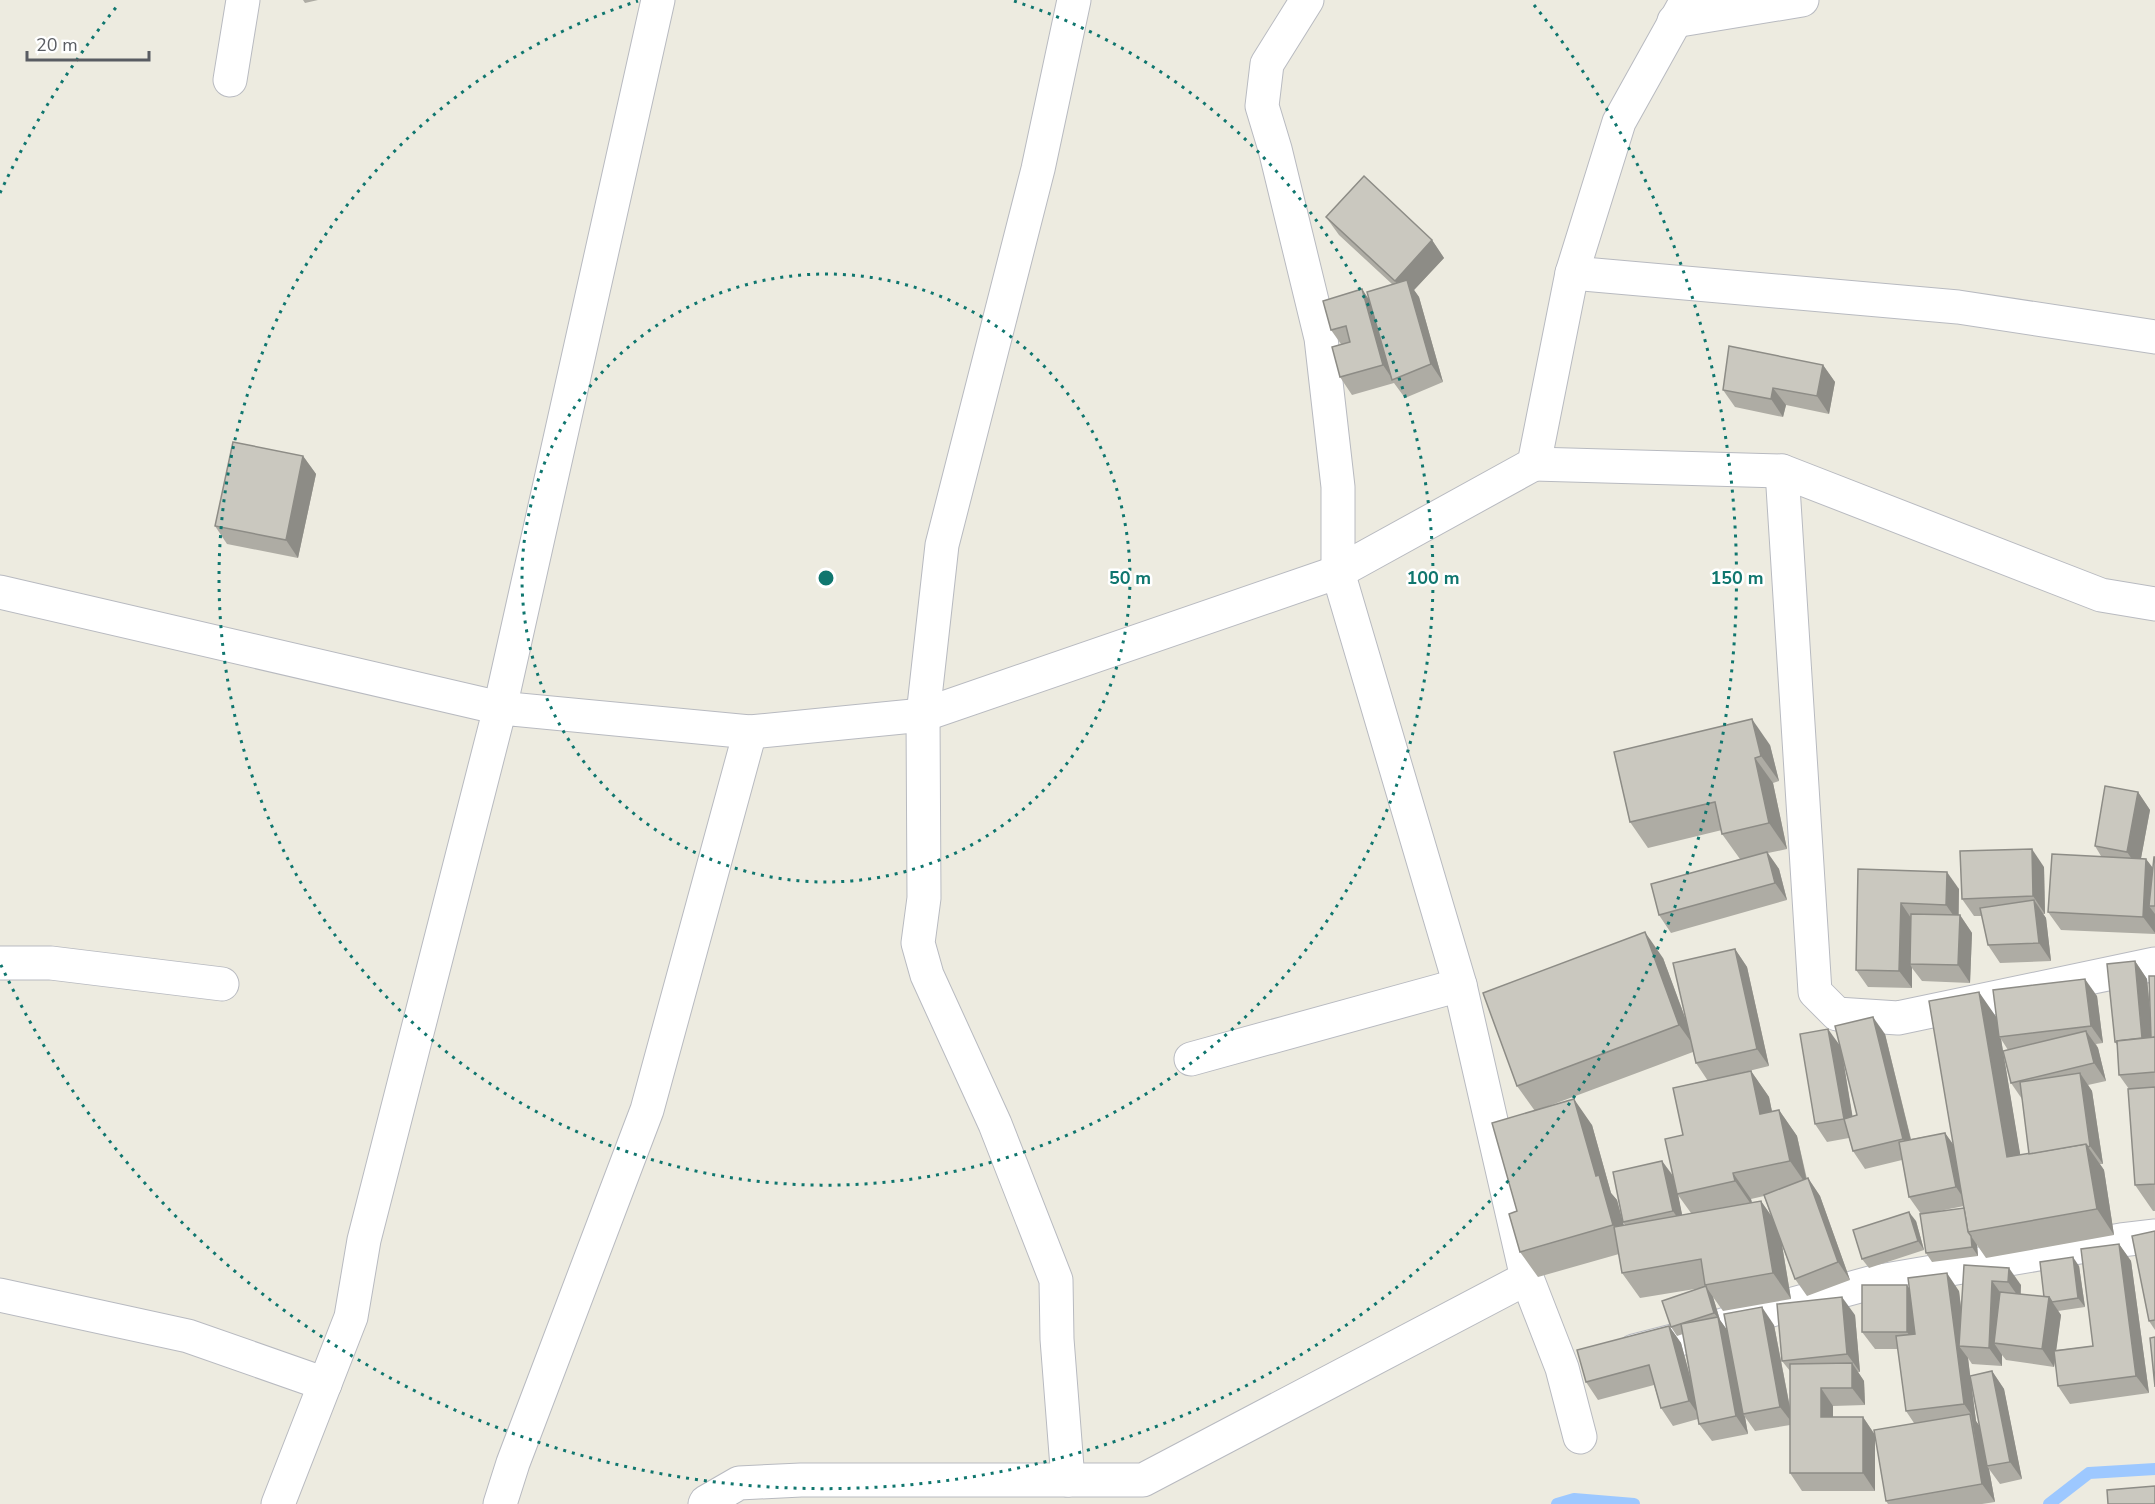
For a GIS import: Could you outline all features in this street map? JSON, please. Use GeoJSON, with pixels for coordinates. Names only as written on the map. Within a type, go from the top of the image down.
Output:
{"type":"FeatureCollection","features":[{"type":"Feature","properties":{"kind":"street"},"geometry":{"type":"LineString","coordinates":[[230,80],[243,0]]}},
{"type":"Feature","properties":{"kind":"street"},"geometry":{"type":"LineString","coordinates":[[278,1504],[351,1317],[364,1240],[500,708],[658,0]]}},
{"type":"Feature","properties":{"kind":"street"},"geometry":{"type":"LineString","coordinates":[[1068,1480],[1057,1340],[1056,1280],[995,1124],[927,975],[918,943],[924,898],[923,715],[942,545],[1038,169],[1074,0]]}},
{"type":"Feature","properties":{"kind":"street"},"geometry":{"type":"LineString","coordinates":[[1307,0],[1267,64],[1262,106],[1275,149],[1321,339],[1338,488],[1338,572],[1460,985],[1527,1278],[1562,1368],[1580,1437]]}},
{"type":"Feature","properties":{"kind":"street"},"geometry":{"type":"LineString","coordinates":[[1534,464],[1572,273],[1619,122],[1680,10],[1802,0]]}},
{"type":"Feature","properties":{"kind":"street"},"geometry":{"type":"LineString","coordinates":[[1572,273],[1958,308],[2155,337]]}},
{"type":"Feature","properties":{"kind":"street"},"geometry":{"type":"LineString","coordinates":[[0,592],[500,708],[750,732],[923,715],[1338,572],[1534,464],[1782,471],[2102,595],[2155,604]]}},
{"type":"Feature","properties":{"kind":"street"},"geometry":{"type":"LineString","coordinates":[[1782,471],[1815,992],[1837,1014],[1898,1018],[2155,964]]}},
{"type":"Feature","properties":{"kind":"street"},"geometry":{"type":"LineString","coordinates":[[500,1504],[513,1463],[647,1110],[750,732]]}},
{"type":"Feature","properties":{"kind":"street"},"geometry":{"type":"LineString","coordinates":[[0,963],[51,963],[222,984]]}},
{"type":"Feature","properties":{"kind":"street"},"geometry":{"type":"LineString","coordinates":[[1191,1059],[1460,985]]}},
{"type":"Feature","properties":{"kind":"street"},"geometry":{"type":"LineString","coordinates":[[1562,1368],[1673,1341],[1764,1312],[1875,1282],[2155,1236]]}},
{"type":"Feature","properties":{"kind":"street"},"geometry":{"type":"LineString","coordinates":[[705,1504],[739,1483],[801,1480],[1068,1480],[1147,1492],[1527,1278]]}},
{"type":"Feature","properties":{"kind":"street"},"geometry":{"type":"LineString","coordinates":[[0,1295],[188,1336],[325,1384]]}},
{"type":"Feature","properties":{"kind":"building"},"geometry":{"type":"Polygon","coordinates":[[[1364,176],[1432,240],[1395,281],[1326,217],[1364,176]]]}},
{"type":"Feature","properties":{"kind":"building"},"geometry":{"type":"Polygon","coordinates":[[[1407,280],[1431,364],[1392,380],[1367,292],[1407,280]]]}},
{"type":"Feature","properties":{"kind":"building"},"geometry":{"type":"Polygon","coordinates":[[[1362,289],[1383,365],[1340,377],[1332,347],[1350,342],[1346,326],[1331,330],[1323,301],[1362,289]]]}},
{"type":"Feature","properties":{"kind":"building"},"geometry":{"type":"Polygon","coordinates":[[[1729,346],[1823,365],[1817,396],[1773,388],[1771,399],[1723,390],[1729,346]]]}},
{"type":"Feature","properties":{"kind":"building"},"geometry":{"type":"Polygon","coordinates":[[[233,442],[303,456],[286,540],[215,526],[233,442]]]}},
{"type":"Feature","properties":{"kind":"building"},"geometry":{"type":"Polygon","coordinates":[[[1752,719],[1761,756],[1755,758],[1769,823],[1722,834],[1715,802],[1630,822],[1614,752],[1752,719]]]}},
{"type":"Feature","properties":{"kind":"building"},"geometry":{"type":"Polygon","coordinates":[[[2105,786],[2138,792],[2127,852],[2095,846],[2105,786]]]}},
{"type":"Feature","properties":{"kind":"building"},"geometry":{"type":"Polygon","coordinates":[[[2032,849],[2033,896],[1962,899],[1960,851],[2032,849]]]}},
{"type":"Feature","properties":{"kind":"building"},"geometry":{"type":"Polygon","coordinates":[[[1767,852],[1775,883],[1659,915],[1651,884],[1767,852]]]}},
{"type":"Feature","properties":{"kind":"building"},"geometry":{"type":"Polygon","coordinates":[[[2052,854],[2146,859],[2143,917],[2048,912],[2052,854]]]}},
{"type":"Feature","properties":{"kind":"building"},"geometry":{"type":"Polygon","coordinates":[[[2154,857],[2155,906],[2149,906],[2154,857]]]}},
{"type":"Feature","properties":{"kind":"building"},"geometry":{"type":"Polygon","coordinates":[[[1858,869],[1947,872],[1946,905],[1901,903],[1899,971],[1856,970],[1858,869]]]}},
{"type":"Feature","properties":{"kind":"building"},"geometry":{"type":"Polygon","coordinates":[[[2034,900],[2039,943],[1988,945],[1980,908],[2034,900]]]}},
{"type":"Feature","properties":{"kind":"building"},"geometry":{"type":"Polygon","coordinates":[[[1911,914],[1960,915],[1958,965],[1910,964],[1911,914]]]}},
{"type":"Feature","properties":{"kind":"building"},"geometry":{"type":"Polygon","coordinates":[[[1645,932],[1679,1025],[1517,1086],[1483,993],[1645,932]]]}},
{"type":"Feature","properties":{"kind":"building"},"geometry":{"type":"Polygon","coordinates":[[[1735,949],[1757,1049],[1696,1063],[1673,963],[1735,949]]]}},
{"type":"Feature","properties":{"kind":"building"},"geometry":{"type":"Polygon","coordinates":[[[2135,961],[2142,1038],[2115,1042],[2107,964],[2135,961]]]}},
{"type":"Feature","properties":{"kind":"building"},"geometry":{"type":"Polygon","coordinates":[[[2149,976],[2155,976],[2155,1037],[2151,1038],[2149,976]]]}},
{"type":"Feature","properties":{"kind":"building"},"geometry":{"type":"Polygon","coordinates":[[[2085,979],[2091,1026],[1999,1037],[1993,990],[2085,979]]]}},
{"type":"Feature","properties":{"kind":"building"},"geometry":{"type":"Polygon","coordinates":[[[1979,992],[2007,1157],[2086,1144],[2097,1209],[1968,1232],[1929,1001],[1979,992]]]}},
{"type":"Feature","properties":{"kind":"building"},"geometry":{"type":"Polygon","coordinates":[[[1873,1017],[1903,1139],[1853,1151],[1844,1119],[1857,1115],[1835,1026],[1873,1017]]]}},
{"type":"Feature","properties":{"kind":"building"},"geometry":{"type":"Polygon","coordinates":[[[1828,1029],[1844,1119],[1815,1124],[1800,1034],[1828,1029]]]}},
{"type":"Feature","properties":{"kind":"building"},"geometry":{"type":"Polygon","coordinates":[[[2086,1031],[2094,1063],[2011,1083],[2003,1051],[2086,1031]]]}},
{"type":"Feature","properties":{"kind":"building"},"geometry":{"type":"Polygon","coordinates":[[[2155,1037],[2155,1072],[2119,1075],[2117,1041],[2155,1037]]]}},
{"type":"Feature","properties":{"kind":"building"},"geometry":{"type":"Polygon","coordinates":[[[1751,1071],[1760,1114],[1779,1110],[1790,1161],[1733,1173],[1735,1181],[1677,1194],[1665,1139],[1683,1135],[1673,1088],[1751,1071]]]}},
{"type":"Feature","properties":{"kind":"building"},"geometry":{"type":"Polygon","coordinates":[[[2080,1073],[2090,1146],[2086,1144],[2029,1154],[2020,1082],[2080,1073]]]}},
{"type":"Feature","properties":{"kind":"building"},"geometry":{"type":"Polygon","coordinates":[[[2155,1087],[2155,1184],[2135,1185],[2128,1089],[2155,1087]]]}},
{"type":"Feature","properties":{"kind":"building"},"geometry":{"type":"Polygon","coordinates":[[[1574,1099],[1613,1225],[1520,1252],[1509,1214],[1517,1211],[1492,1123],[1574,1099]]]}},
{"type":"Feature","properties":{"kind":"building"},"geometry":{"type":"Polygon","coordinates":[[[1945,1133],[1956,1187],[1909,1197],[1899,1142],[1945,1133]]]}},
{"type":"Feature","properties":{"kind":"building"},"geometry":{"type":"Polygon","coordinates":[[[1662,1161],[1673,1211],[1623,1222],[1613,1172],[1662,1161]]]}},
{"type":"Feature","properties":{"kind":"building"},"geometry":{"type":"Polygon","coordinates":[[[1808,1178],[1838,1262],[1795,1279],[1764,1195],[1808,1178]]]}},
{"type":"Feature","properties":{"kind":"building"},"geometry":{"type":"Polygon","coordinates":[[[1761,1201],[1773,1273],[1705,1285],[1701,1259],[1622,1273],[1614,1227],[1761,1201]]]}},
{"type":"Feature","properties":{"kind":"building"},"geometry":{"type":"Polygon","coordinates":[[[1964,1208],[1972,1247],[1926,1253],[1920,1214],[1964,1208]]]}},
{"type":"Feature","properties":{"kind":"building"},"geometry":{"type":"Polygon","coordinates":[[[1909,1212],[1918,1241],[1862,1259],[1853,1230],[1909,1212]]]}},
{"type":"Feature","properties":{"kind":"building"},"geometry":{"type":"Polygon","coordinates":[[[2155,1231],[2155,1320],[2149,1321],[2132,1236],[2155,1231]]]}},
{"type":"Feature","properties":{"kind":"building"},"geometry":{"type":"Polygon","coordinates":[[[2119,1244],[2136,1376],[2058,1386],[2054,1351],[2093,1346],[2081,1249],[2119,1244]]]}},
{"type":"Feature","properties":{"kind":"building"},"geometry":{"type":"Polygon","coordinates":[[[2073,1257],[2078,1298],[2052,1302],[2049,1297],[2044,1297],[2040,1262],[2073,1257]]]}},
{"type":"Feature","properties":{"kind":"building"},"geometry":{"type":"Polygon","coordinates":[[[1964,1265],[2009,1268],[2008,1282],[1992,1281],[1989,1348],[1959,1346],[1964,1265]]]}},
{"type":"Feature","properties":{"kind":"building"},"geometry":{"type":"Polygon","coordinates":[[[1947,1273],[1964,1404],[1906,1411],[1896,1336],[1915,1334],[1908,1278],[1947,1273]]]}},
{"type":"Feature","properties":{"kind":"building"},"geometry":{"type":"Polygon","coordinates":[[[1862,1285],[1907,1285],[1907,1332],[1862,1332],[1862,1285]]]}},
{"type":"Feature","properties":{"kind":"building"},"geometry":{"type":"Polygon","coordinates":[[[1706,1286],[1714,1313],[1671,1327],[1662,1301],[1706,1286]]]}},
{"type":"Feature","properties":{"kind":"building"},"geometry":{"type":"Polygon","coordinates":[[[2000,1292],[2049,1297],[2042,1349],[1994,1343],[2000,1292]]]}},
{"type":"Feature","properties":{"kind":"building"},"geometry":{"type":"Polygon","coordinates":[[[1842,1297],[1847,1354],[1782,1361],[1777,1304],[1842,1297]]]}},
{"type":"Feature","properties":{"kind":"building"},"geometry":{"type":"Polygon","coordinates":[[[1762,1307],[1780,1407],[1743,1414],[1724,1314],[1762,1307]]]}},
{"type":"Feature","properties":{"kind":"building"},"geometry":{"type":"Polygon","coordinates":[[[1718,1317],[1736,1416],[1699,1424],[1681,1324],[1718,1317]]]}},
{"type":"Feature","properties":{"kind":"building"},"geometry":{"type":"Polygon","coordinates":[[[1669,1326],[1689,1401],[1661,1408],[1649,1365],[1586,1382],[1577,1350],[1669,1326]]]}},
{"type":"Feature","properties":{"kind":"building"},"geometry":{"type":"Polygon","coordinates":[[[2155,1337],[2155,1387],[2150,1338],[2155,1337]]]}},
{"type":"Feature","properties":{"kind":"building"},"geometry":{"type":"Polygon","coordinates":[[[1852,1363],[1852,1388],[1821,1388],[1821,1417],[1863,1417],[1863,1473],[1790,1473],[1790,1364],[1852,1363]]]}},
{"type":"Feature","properties":{"kind":"building"},"geometry":{"type":"Polygon","coordinates":[[[1992,1371],[2010,1462],[1987,1466],[1970,1376],[1992,1371]]]}},
{"type":"Feature","properties":{"kind":"building"},"geometry":{"type":"Polygon","coordinates":[[[1970,1414],[1982,1484],[1886,1501],[1874,1430],[1970,1414]]]}},
{"type":"Feature","properties":{"kind":"building"},"geometry":{"type":"Polygon","coordinates":[[[2155,1486],[2155,1504],[2108,1504],[2107,1490],[2155,1486]]]}},
{"type":"Feature","properties":{"kind":"waterway"},"geometry":{"type":"LineString","coordinates":[[2049,1504],[2089,1473],[2155,1469]]}},
{"type":"Feature","properties":{"kind":"waterway"},"geometry":{"type":"LineString","coordinates":[[1557,1504],[1574,1499],[1634,1504]]}}]}
